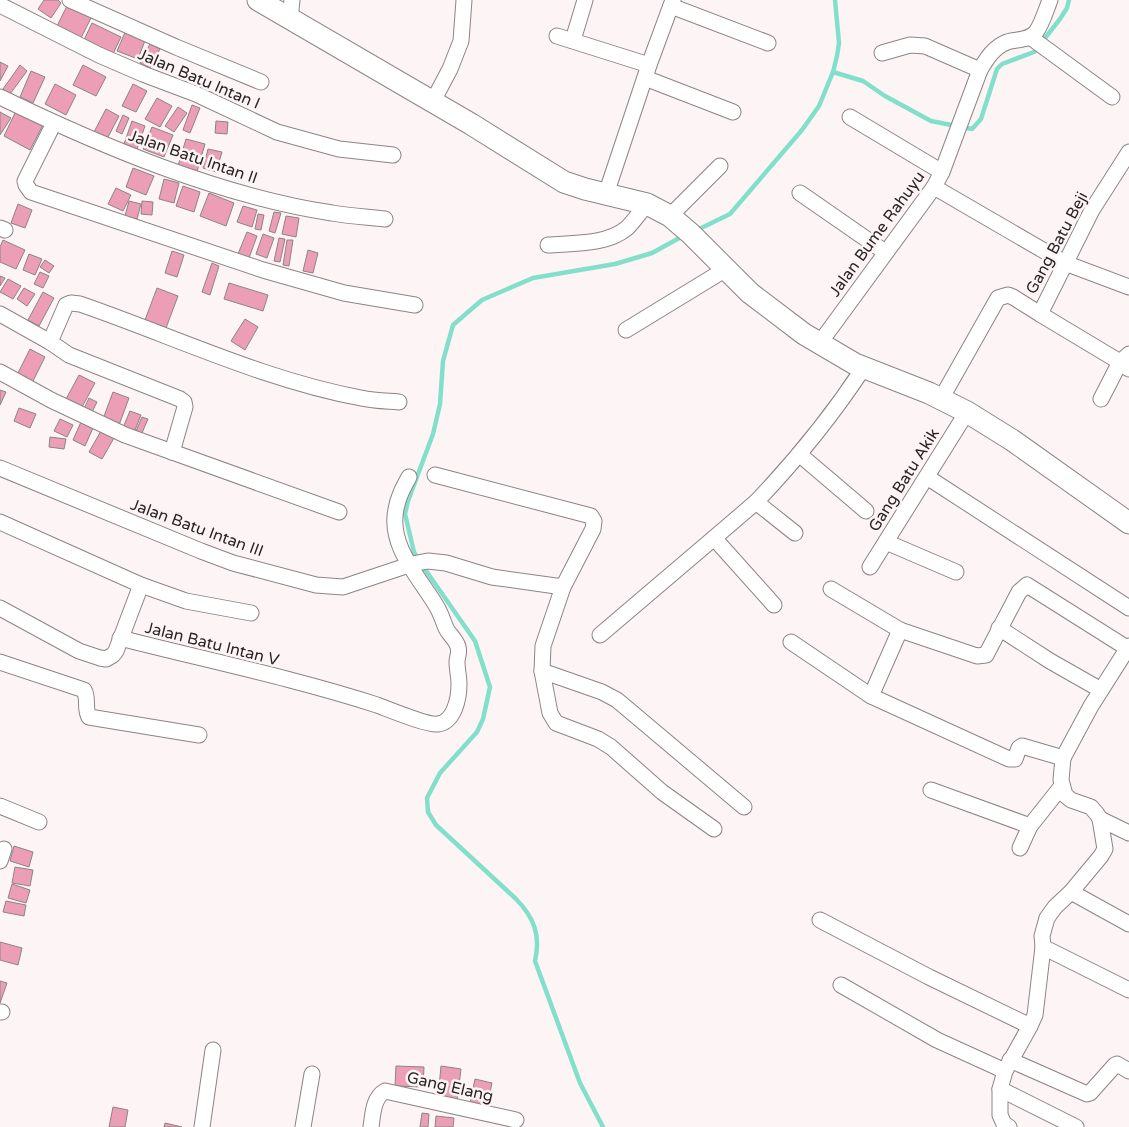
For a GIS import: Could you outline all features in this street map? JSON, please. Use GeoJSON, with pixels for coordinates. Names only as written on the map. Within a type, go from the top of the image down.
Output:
{"type":"FeatureCollection","features":[{"type":"Feature","properties":{"kind":"street"},"geometry":{"type":"LineString","coordinates":[[70,0],[261,82]]}},
{"type":"Feature","properties":{"kind":"street"},"geometry":{"type":"LineString","coordinates":[[258,0],[291,9],[363,62],[564,182],[647,204],[670,216],[681,224],[765,306],[819,344],[864,367],[941,399],[967,412],[1012,440],[1129,523]]}},
{"type":"Feature","properties":{"kind":"street"},"geometry":{"type":"LineString","coordinates":[[432,103],[450,69],[461,42],[464,0]]}},
{"type":"Feature","properties":{"kind":"street"},"geometry":{"type":"LineString","coordinates":[[573,40],[584,0]]}},
{"type":"Feature","properties":{"kind":"street"},"geometry":{"type":"LineString","coordinates":[[1050,0],[1036,32],[1030,37],[1112,97]]}},
{"type":"Feature","properties":{"kind":"street"},"geometry":{"type":"LineString","coordinates":[[606,194],[672,3],[768,43]]}},
{"type":"Feature","properties":{"kind":"street","name":"Jalan Batu Intan I"},"geometry":{"type":"LineString","coordinates":[[0,5],[99,55],[196,94],[277,132],[347,150],[393,155]]}},
{"type":"Feature","properties":{"kind":"street"},"geometry":{"type":"LineString","coordinates":[[557,36],[573,40],[733,112]]}},
{"type":"Feature","properties":{"kind":"street","name":"Jalan Bume Rahuyu"},"geometry":{"type":"LineString","coordinates":[[819,344],[934,187],[942,172],[980,70],[991,52],[1006,42],[1030,37]]}},
{"type":"Feature","properties":{"kind":"street"},"geometry":{"type":"LineString","coordinates":[[882,53],[910,45],[925,46],[980,70]]}},
{"type":"Feature","properties":{"kind":"street","name":"Jalan Batu Intan II"},"geometry":{"type":"LineString","coordinates":[[0,97],[54,123],[153,162],[251,196],[331,213],[384,219]]}},
{"type":"Feature","properties":{"kind":"street"},"geometry":{"type":"LineString","coordinates":[[850,117],[942,172]]}},
{"type":"Feature","properties":{"kind":"street"},"geometry":{"type":"LineString","coordinates":[[54,123],[25,181],[31,192],[263,270],[344,293],[415,305]]}},
{"type":"Feature","properties":{"kind":"street","name":"Gang Batu Beji"},"geometry":{"type":"LineString","coordinates":[[941,399],[998,298],[1008,295],[1040,314],[1092,210],[1129,152]]}},
{"type":"Feature","properties":{"kind":"street"},"geometry":{"type":"LineString","coordinates":[[670,216],[720,166]]}},
{"type":"Feature","properties":{"kind":"street"},"geometry":{"type":"LineString","coordinates":[[934,187],[1065,263],[1129,287]]}},
{"type":"Feature","properties":{"kind":"street"},"geometry":{"type":"LineString","coordinates":[[800,193],[885,252]]}},
{"type":"Feature","properties":{"kind":"street"},"geometry":{"type":"LineString","coordinates":[[548,245],[595,241],[618,234],[627,227],[647,204]]}},
{"type":"Feature","properties":{"kind":"street"},"geometry":{"type":"LineString","coordinates":[[626,330],[726,269]]}},
{"type":"Feature","properties":{"kind":"street"},"geometry":{"type":"LineString","coordinates":[[50,342],[66,305],[72,303],[80,304],[241,365],[308,385],[362,398],[399,402]]}},
{"type":"Feature","properties":{"kind":"street"},"geometry":{"type":"LineString","coordinates":[[0,314],[50,342],[69,356],[184,402],[172,452]]}},
{"type":"Feature","properties":{"kind":"street"},"geometry":{"type":"LineString","coordinates":[[1040,314],[1126,362],[1101,398]]}},
{"type":"Feature","properties":{"kind":"street"},"geometry":{"type":"LineString","coordinates":[[600,635],[756,502],[827,421],[864,367]]}},
{"type":"Feature","properties":{"kind":"street"},"geometry":{"type":"LineString","coordinates":[[0,372],[51,400],[125,435],[339,512]]}},
{"type":"Feature","properties":{"kind":"street","name":"Gang Batu Akik"},"geometry":{"type":"LineString","coordinates":[[870,567],[967,412]]}},
{"type":"Feature","properties":{"kind":"street"},"geometry":{"type":"LineString","coordinates":[[799,454],[866,511]]}},
{"type":"Feature","properties":{"kind":"street","name":"Jalan Batu Intan III"},"geometry":{"type":"LineString","coordinates":[[0,468],[233,563],[316,585],[343,587],[410,564],[428,561],[446,562],[492,577],[563,586]]}},
{"type":"Feature","properties":{"kind":"street"},"geometry":{"type":"LineString","coordinates":[[435,475],[591,516],[594,524],[593,529],[563,586],[549,623],[543,646],[542,671],[550,713],[556,723],[598,739],[611,747],[662,792],[714,828]]}},
{"type":"Feature","properties":{"kind":"street"},"geometry":{"type":"LineString","coordinates":[[408,477],[395,510],[395,522],[399,542],[410,564]]}},
{"type":"Feature","properties":{"kind":"street"},"geometry":{"type":"LineString","coordinates":[[927,477],[1129,608]]}},
{"type":"Feature","properties":{"kind":"street"},"geometry":{"type":"LineString","coordinates":[[756,502],[795,533]]}},
{"type":"Feature","properties":{"kind":"street"},"geometry":{"type":"LineString","coordinates":[[0,522],[141,585],[186,601],[250,612]]}},
{"type":"Feature","properties":{"kind":"street"},"geometry":{"type":"LineString","coordinates":[[714,538],[774,605]]}},
{"type":"Feature","properties":{"kind":"street"},"geometry":{"type":"LineString","coordinates":[[886,542],[956,572]]}},
{"type":"Feature","properties":{"kind":"street","name":"Jalan Batu Intan V"},"geometry":{"type":"LineString","coordinates":[[0,608],[79,651],[100,658],[113,655],[120,638],[318,687],[397,711],[434,725],[445,722],[448,719],[457,702],[459,684],[457,662],[459,649],[456,640],[447,631],[438,609],[410,564]]}},
{"type":"Feature","properties":{"kind":"street"},"geometry":{"type":"LineString","coordinates":[[120,638],[141,585]]}},
{"type":"Feature","properties":{"kind":"street"},"geometry":{"type":"LineString","coordinates":[[831,589],[900,630],[977,656],[986,655],[1019,592],[1027,585],[1128,647],[1091,706],[1064,758],[1061,787],[1065,795],[1071,800],[1091,807],[1100,819],[1129,833]]}},
{"type":"Feature","properties":{"kind":"street"},"geometry":{"type":"LineString","coordinates":[[999,628],[1050,661],[1101,690]]}},
{"type":"Feature","properties":{"kind":"street"},"geometry":{"type":"LineString","coordinates":[[871,696],[900,630]]}},
{"type":"Feature","properties":{"kind":"street"},"geometry":{"type":"LineString","coordinates":[[791,642],[871,696],[1009,759],[1015,759],[1022,746],[1064,758]]}},
{"type":"Feature","properties":{"kind":"street"},"geometry":{"type":"LineString","coordinates":[[0,662],[84,690],[87,695],[87,713],[89,717],[199,735]]}},
{"type":"Feature","properties":{"kind":"street"},"geometry":{"type":"LineString","coordinates":[[542,671],[602,692],[617,700],[744,808]]}},
{"type":"Feature","properties":{"kind":"street"},"geometry":{"type":"LineString","coordinates":[[1020,848],[1030,826],[1061,787]]}},
{"type":"Feature","properties":{"kind":"street"},"geometry":{"type":"LineString","coordinates":[[930,790],[1030,826]]}},
{"type":"Feature","properties":{"kind":"street"},"geometry":{"type":"LineString","coordinates":[[0,806],[39,822]]}},
{"type":"Feature","properties":{"kind":"street"},"geometry":{"type":"LineString","coordinates":[[1009,1127],[1004,1124],[1000,1116],[1000,1089],[1007,1066],[1035,1015],[1043,947],[1042,936],[1047,918],[1055,907],[1071,892],[1105,849],[1100,819]]}},
{"type":"Feature","properties":{"kind":"street"},"geometry":{"type":"LineString","coordinates":[[1071,892],[1129,924]]}},
{"type":"Feature","properties":{"kind":"street"},"geometry":{"type":"LineString","coordinates":[[820,920],[929,977],[1030,1026]]}},
{"type":"Feature","properties":{"kind":"street"},"geometry":{"type":"LineString","coordinates":[[1043,947],[1129,990]]}},
{"type":"Feature","properties":{"kind":"street"},"geometry":{"type":"LineString","coordinates":[[841,985],[936,1040],[1087,1094],[1115,1065],[1117,1064],[1129,1070]]}},
{"type":"Feature","properties":{"kind":"street"},"geometry":{"type":"LineString","coordinates":[[202,1127],[213,1050]]}},
{"type":"Feature","properties":{"kind":"street"},"geometry":{"type":"LineString","coordinates":[[303,1127],[312,1074]]}},
{"type":"Feature","properties":{"kind":"street"},"geometry":{"type":"LineString","coordinates":[[1000,1089],[1076,1127]]}},
{"type":"Feature","properties":{"kind":"street","name":"Gang Elang"},"geometry":{"type":"LineString","coordinates":[[371,1127],[375,1103],[379,1094],[385,1090],[516,1120]]}},
{"type":"Feature","properties":{"kind":"building"},"geometry":{"type":"Polygon","coordinates":[[[44,0],[58,0],[61,3],[51,18],[38,9],[44,0]]]}},
{"type":"Feature","properties":{"kind":"building"},"geometry":{"type":"Polygon","coordinates":[[[68,4],[92,16],[80,40],[56,28],[68,4]]]}},
{"type":"Feature","properties":{"kind":"building"},"geometry":{"type":"Polygon","coordinates":[[[92,23],[121,37],[112,56],[83,42],[92,23]]]}},
{"type":"Feature","properties":{"kind":"building"},"geometry":{"type":"Polygon","coordinates":[[[126,30],[146,38],[138,59],[117,51],[126,30]]]}},
{"type":"Feature","properties":{"kind":"building"},"geometry":{"type":"Polygon","coordinates":[[[150,44],[160,49],[150,68],[140,63],[150,44]]]}},
{"type":"Feature","properties":{"kind":"building"},"geometry":{"type":"Polygon","coordinates":[[[0,62],[8,66],[0,81],[0,62]]]}},
{"type":"Feature","properties":{"kind":"building"},"geometry":{"type":"Polygon","coordinates":[[[20,65],[27,71],[10,94],[3,89],[20,65]]]}},
{"type":"Feature","properties":{"kind":"building"},"geometry":{"type":"Polygon","coordinates":[[[83,65],[106,77],[96,96],[73,85],[83,65]]]}},
{"type":"Feature","properties":{"kind":"building"},"geometry":{"type":"Polygon","coordinates":[[[31,71],[45,77],[33,103],[20,97],[31,71]]]}},
{"type":"Feature","properties":{"kind":"building"},"geometry":{"type":"Polygon","coordinates":[[[55,84],[76,95],[66,115],[45,104],[55,84]]]}},
{"type":"Feature","properties":{"kind":"building"},"geometry":{"type":"Polygon","coordinates":[[[133,84],[147,91],[136,112],[122,106],[133,84]]]}},
{"type":"Feature","properties":{"kind":"building"},"geometry":{"type":"Polygon","coordinates":[[[157,98],[172,106],[160,127],[145,119],[157,98]]]}},
{"type":"Feature","properties":{"kind":"building"},"geometry":{"type":"Polygon","coordinates":[[[192,105],[200,108],[190,133],[183,130],[192,105]]]}},
{"type":"Feature","properties":{"kind":"building"},"geometry":{"type":"Polygon","coordinates":[[[178,107],[187,113],[174,132],[165,126],[178,107]]]}},
{"type":"Feature","properties":{"kind":"building"},"geometry":{"type":"Polygon","coordinates":[[[106,109],[119,116],[107,139],[94,132],[106,109]]]}},
{"type":"Feature","properties":{"kind":"building"},"geometry":{"type":"Polygon","coordinates":[[[16,111],[43,125],[30,150],[4,136],[16,111]]]}},
{"type":"Feature","properties":{"kind":"building"},"geometry":{"type":"Polygon","coordinates":[[[0,112],[11,118],[0,135],[0,112]]]}},
{"type":"Feature","properties":{"kind":"building"},"geometry":{"type":"Polygon","coordinates":[[[123,115],[129,118],[122,134],[116,131],[123,115]]]}},
{"type":"Feature","properties":{"kind":"building"},"geometry":{"type":"Polygon","coordinates":[[[132,121],[145,126],[137,149],[124,144],[132,121]]]}},
{"type":"Feature","properties":{"kind":"building"},"geometry":{"type":"Polygon","coordinates":[[[216,121],[228,122],[227,134],[215,133],[216,121]]]}},
{"type":"Feature","properties":{"kind":"building"},"geometry":{"type":"Polygon","coordinates":[[[152,127],[173,135],[164,157],[143,149],[152,127]]]}},
{"type":"Feature","properties":{"kind":"building"},"geometry":{"type":"Polygon","coordinates":[[[186,139],[205,144],[197,172],[178,166],[186,139]]]}},
{"type":"Feature","properties":{"kind":"building"},"geometry":{"type":"Polygon","coordinates":[[[208,149],[222,152],[216,172],[203,168],[208,149]]]}},
{"type":"Feature","properties":{"kind":"building"},"geometry":{"type":"Polygon","coordinates":[[[133,168],[154,176],[146,195],[126,187],[133,168]]]}},
{"type":"Feature","properties":{"kind":"building"},"geometry":{"type":"Polygon","coordinates":[[[164,179],[179,183],[174,203],[159,199],[164,179]]]}},
{"type":"Feature","properties":{"kind":"building"},"geometry":{"type":"Polygon","coordinates":[[[183,186],[200,192],[194,212],[176,206],[183,186]]]}},
{"type":"Feature","properties":{"kind":"building"},"geometry":{"type":"Polygon","coordinates":[[[116,188],[131,195],[123,211],[108,204],[116,188]]]}},
{"type":"Feature","properties":{"kind":"building"},"geometry":{"type":"Polygon","coordinates":[[[209,193],[234,203],[226,226],[200,216],[209,193]]]}},
{"type":"Feature","properties":{"kind":"building"},"geometry":{"type":"Polygon","coordinates":[[[129,201],[141,204],[137,219],[125,216],[129,201]]]}},
{"type":"Feature","properties":{"kind":"building"},"geometry":{"type":"Polygon","coordinates":[[[142,201],[153,202],[152,215],[141,214],[142,201]]]}},
{"type":"Feature","properties":{"kind":"building"},"geometry":{"type":"Polygon","coordinates":[[[18,204],[32,210],[25,228],[11,223],[18,204]]]}},
{"type":"Feature","properties":{"kind":"building"},"geometry":{"type":"Polygon","coordinates":[[[243,206],[257,210],[252,227],[237,222],[243,206]]]}},
{"type":"Feature","properties":{"kind":"building"},"geometry":{"type":"Polygon","coordinates":[[[274,212],[281,213],[275,233],[269,231],[274,212]]]}},
{"type":"Feature","properties":{"kind":"building"},"geometry":{"type":"Polygon","coordinates":[[[258,214],[264,215],[261,230],[255,229],[258,214]]]}},
{"type":"Feature","properties":{"kind":"building"},"geometry":{"type":"Polygon","coordinates":[[[286,216],[299,218],[296,237],[282,234],[286,216]]]}},
{"type":"Feature","properties":{"kind":"building"},"geometry":{"type":"Polygon","coordinates":[[[247,232],[257,236],[249,258],[238,254],[247,232]]]}},
{"type":"Feature","properties":{"kind":"building"},"geometry":{"type":"Polygon","coordinates":[[[263,234],[274,238],[267,258],[256,254],[263,234]]]}},
{"type":"Feature","properties":{"kind":"building"},"geometry":{"type":"Polygon","coordinates":[[[279,238],[285,239],[280,262],[274,261],[279,238]]]}},
{"type":"Feature","properties":{"kind":"building"},"geometry":{"type":"Polygon","coordinates":[[[3,240],[25,250],[16,269],[0,262],[0,247],[3,240]]]}},
{"type":"Feature","properties":{"kind":"building"},"geometry":{"type":"Polygon","coordinates":[[[287,240],[293,240],[289,266],[283,265],[287,240]]]}},
{"type":"Feature","properties":{"kind":"building"},"geometry":{"type":"Polygon","coordinates":[[[308,250],[318,253],[313,273],[303,271],[308,250]]]}},
{"type":"Feature","properties":{"kind":"building"},"geometry":{"type":"Polygon","coordinates":[[[172,251],[184,255],[177,277],[165,273],[172,251]]]}},
{"type":"Feature","properties":{"kind":"building"},"geometry":{"type":"Polygon","coordinates":[[[29,254],[42,259],[35,275],[23,270],[29,254]]]}},
{"type":"Feature","properties":{"kind":"building"},"geometry":{"type":"Polygon","coordinates":[[[45,260],[54,266],[49,273],[40,267],[45,260]]]}},
{"type":"Feature","properties":{"kind":"building"},"geometry":{"type":"Polygon","coordinates":[[[212,263],[219,266],[210,295],[202,292],[212,263]]]}},
{"type":"Feature","properties":{"kind":"building"},"geometry":{"type":"Polygon","coordinates":[[[40,272],[49,276],[43,288],[34,284],[40,272]]]}},
{"type":"Feature","properties":{"kind":"building"},"geometry":{"type":"Polygon","coordinates":[[[0,276],[5,278],[0,286],[0,276]]]}},
{"type":"Feature","properties":{"kind":"building"},"geometry":{"type":"Polygon","coordinates":[[[8,279],[21,286],[13,299],[0,292],[8,279]]]}},
{"type":"Feature","properties":{"kind":"building"},"geometry":{"type":"Polygon","coordinates":[[[229,283],[268,295],[263,311],[224,299],[229,283]]]}},
{"type":"Feature","properties":{"kind":"building"},"geometry":{"type":"Polygon","coordinates":[[[24,288],[35,294],[27,306],[17,299],[24,288]]]}},
{"type":"Feature","properties":{"kind":"building"},"geometry":{"type":"Polygon","coordinates":[[[157,288],[178,296],[166,328],[145,320],[157,288]]]}},
{"type":"Feature","properties":{"kind":"building"},"geometry":{"type":"Polygon","coordinates":[[[43,292],[54,298],[39,326],[28,320],[43,292]]]}},
{"type":"Feature","properties":{"kind":"building"},"geometry":{"type":"Polygon","coordinates":[[[245,319],[258,327],[245,350],[231,341],[245,319]]]}},
{"type":"Feature","properties":{"kind":"building"},"geometry":{"type":"Polygon","coordinates":[[[30,349],[45,357],[32,383],[17,375],[30,349]]]}},
{"type":"Feature","properties":{"kind":"building"},"geometry":{"type":"Polygon","coordinates":[[[79,375],[95,383],[81,409],[65,401],[79,375]]]}},
{"type":"Feature","properties":{"kind":"building"},"geometry":{"type":"Polygon","coordinates":[[[0,390],[6,392],[0,405],[0,390]]]}},
{"type":"Feature","properties":{"kind":"building"},"geometry":{"type":"Polygon","coordinates":[[[113,392],[129,398],[119,425],[103,419],[113,392]]]}},
{"type":"Feature","properties":{"kind":"building"},"geometry":{"type":"Polygon","coordinates":[[[89,398],[97,402],[90,416],[82,413],[89,398]]]}},
{"type":"Feature","properties":{"kind":"building"},"geometry":{"type":"Polygon","coordinates":[[[19,408],[36,414],[30,428],[14,421],[19,408]]]}},
{"type":"Feature","properties":{"kind":"building"},"geometry":{"type":"Polygon","coordinates":[[[130,411],[141,415],[133,435],[122,430],[130,411]]]}},
{"type":"Feature","properties":{"kind":"building"},"geometry":{"type":"Polygon","coordinates":[[[142,417],[148,419],[142,433],[136,431],[142,417]]]}},
{"type":"Feature","properties":{"kind":"building"},"geometry":{"type":"Polygon","coordinates":[[[60,419],[73,425],[67,437],[54,431],[60,419]]]}},
{"type":"Feature","properties":{"kind":"building"},"geometry":{"type":"Polygon","coordinates":[[[81,422],[93,428],[85,446],[73,440],[81,422]]]}},
{"type":"Feature","properties":{"kind":"building"},"geometry":{"type":"Polygon","coordinates":[[[101,431],[114,438],[102,459],[89,452],[101,431]]]}},
{"type":"Feature","properties":{"kind":"building"},"geometry":{"type":"Polygon","coordinates":[[[50,437],[66,439],[64,449],[49,447],[50,437]]]}},
{"type":"Feature","properties":{"kind":"building"},"geometry":{"type":"Polygon","coordinates":[[[14,846],[33,852],[29,867],[10,861],[14,846]]]}},
{"type":"Feature","properties":{"kind":"building"},"geometry":{"type":"Polygon","coordinates":[[[15,867],[33,870],[30,886],[12,883],[15,867]]]}},
{"type":"Feature","properties":{"kind":"building"},"geometry":{"type":"Polygon","coordinates":[[[12,884],[30,890],[26,903],[8,898],[12,884]]]}},
{"type":"Feature","properties":{"kind":"building"},"geometry":{"type":"Polygon","coordinates":[[[6,901],[26,905],[24,916],[3,912],[6,901]]]}},
{"type":"Feature","properties":{"kind":"building"},"geometry":{"type":"Polygon","coordinates":[[[0,942],[22,948],[18,965],[0,960],[0,942]]]}},
{"type":"Feature","properties":{"kind":"building"},"geometry":{"type":"Polygon","coordinates":[[[0,981],[7,983],[0,1003],[0,981]]]}},
{"type":"Feature","properties":{"kind":"building"},"geometry":{"type":"Polygon","coordinates":[[[396,1066],[424,1067],[423,1087],[395,1086],[396,1066]]]}},
{"type":"Feature","properties":{"kind":"building"},"geometry":{"type":"Polygon","coordinates":[[[441,1066],[461,1069],[457,1101],[438,1098],[441,1066]]]}},
{"type":"Feature","properties":{"kind":"building"},"geometry":{"type":"Polygon","coordinates":[[[475,1079],[492,1083],[486,1112],[469,1108],[475,1079]]]}},
{"type":"Feature","properties":{"kind":"building"},"geometry":{"type":"Polygon","coordinates":[[[113,1107],[128,1110],[125,1127],[109,1127],[113,1107]]]}},
{"type":"Feature","properties":{"kind":"building"},"geometry":{"type":"Polygon","coordinates":[[[422,1113],[429,1114],[428,1127],[420,1127],[422,1113]]]}},
{"type":"Feature","properties":{"kind":"building"},"geometry":{"type":"Polygon","coordinates":[[[436,1116],[454,1118],[453,1127],[435,1127],[436,1116]]]}},
{"type":"Feature","properties":{"kind":"building"},"geometry":{"type":"Polygon","coordinates":[[[165,1123],[182,1127],[164,1127],[165,1123]]]}},
{"type":"Feature","properties":{"kind":"waterway"},"geometry":{"type":"LineString","coordinates":[[695,231],[730,214],[802,130],[819,106],[833,72],[839,43],[835,0]]}},
{"type":"Feature","properties":{"kind":"waterway"},"geometry":{"type":"LineString","coordinates":[[833,72],[863,81],[885,96],[931,121],[972,129],[981,119],[997,69],[1002,64],[1034,52],[1060,19],[1067,8],[1069,0]]}},
{"type":"Feature","properties":{"kind":"waterway"},"geometry":{"type":"LineString","coordinates":[[418,559],[414,552],[405,514],[433,434],[440,404],[443,361],[453,325],[482,300],[533,278],[615,264],[652,253],[683,236]]}},
{"type":"Feature","properties":{"kind":"waterway"},"geometry":{"type":"LineString","coordinates":[[422,565],[475,641],[490,687],[483,719],[477,732],[440,773],[427,798],[428,812],[436,825],[515,898],[531,919],[537,943],[535,961],[580,1083],[603,1127]]}}]}
